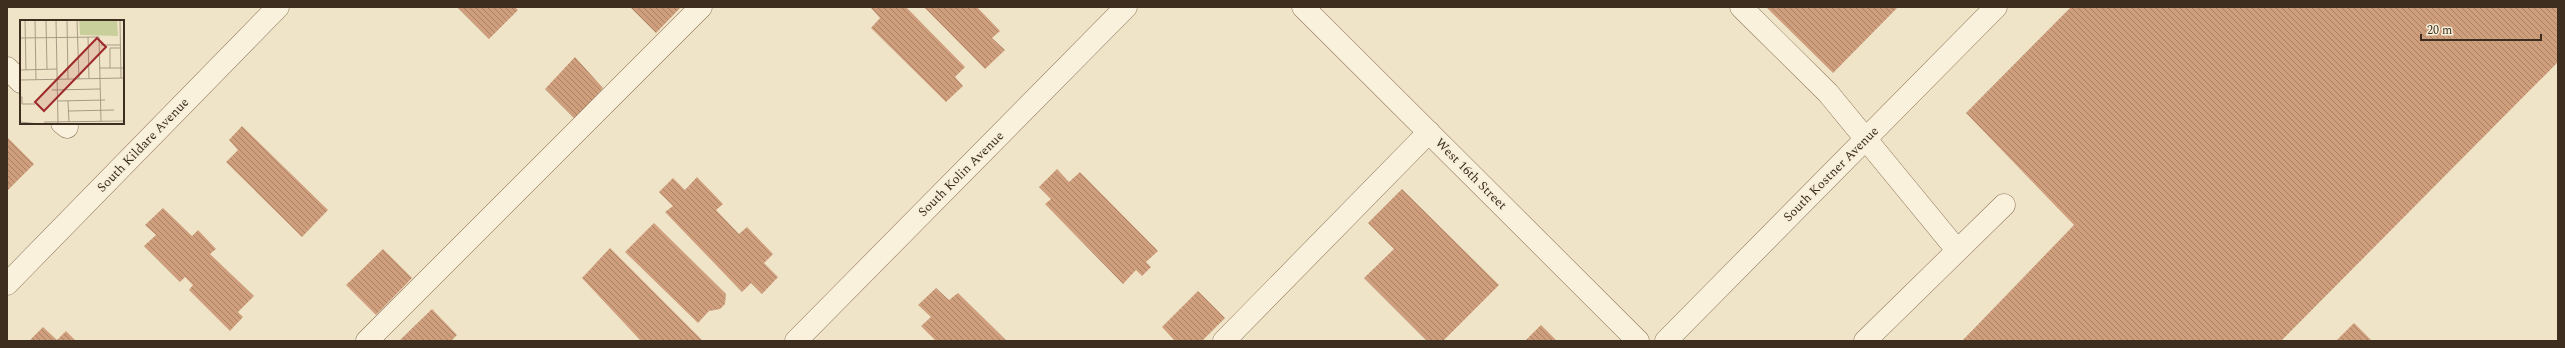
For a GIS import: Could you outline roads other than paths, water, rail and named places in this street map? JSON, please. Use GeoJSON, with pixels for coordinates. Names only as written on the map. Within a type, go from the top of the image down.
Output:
{"type":"FeatureCollection","features":[{"type":"Feature","properties":{"kind":"street","name":"South Kildare Avenue"},"geometry":{"type":"LineString","coordinates":[[7,284],[278,7]]}},
{"type":"Feature","properties":{"kind":"street"},"geometry":{"type":"LineString","coordinates":[[367,341],[701,7]]}},
{"type":"Feature","properties":{"kind":"street","name":"South Kolin Avenue"},"geometry":{"type":"LineString","coordinates":[[796,341],[1126,7]]}},
{"type":"Feature","properties":{"kind":"street","name":"West 16th Street"},"geometry":{"type":"LineString","coordinates":[[1304,7],[1638,341]]}},
{"type":"Feature","properties":{"kind":"street"},"geometry":{"type":"LineString","coordinates":[[1741,7],[1828,93],[1865,140],[1957,250]]}},
{"type":"Feature","properties":{"kind":"street","name":"South Kostner Avenue"},"geometry":{"type":"LineString","coordinates":[[1666,341],[1996,7]]}},
{"type":"Feature","properties":{"kind":"street"},"geometry":{"type":"LineString","coordinates":[[7,68],[20,81]]}},
{"type":"Feature","properties":{"kind":"street"},"geometry":{"type":"LineString","coordinates":[[1224,341],[1429,132]]}},
{"type":"Feature","properties":{"kind":"street"},"geometry":{"type":"LineString","coordinates":[[1865,341],[2004,205]]}}]}
